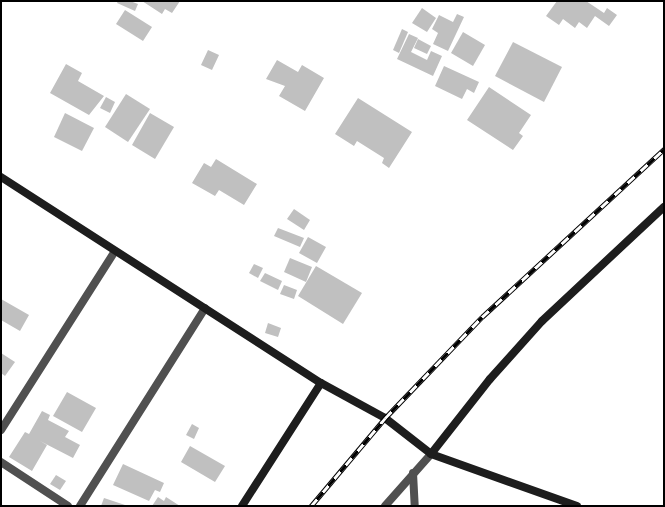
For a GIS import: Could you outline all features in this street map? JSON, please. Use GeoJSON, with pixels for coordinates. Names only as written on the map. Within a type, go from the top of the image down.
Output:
{"type":"FeatureCollection","features":[{"type":"Feature","properties":{"kind":"main road"},"geometry":{"type":"LineString","coordinates":[[1,177],[322,383],[385,418],[431,454],[577,506]]}},
{"type":"Feature","properties":{"kind":"main road"},"geometry":{"type":"LineString","coordinates":[[431,454],[490,379],[542,321],[664,207]]}},
{"type":"Feature","properties":{"kind":"main road"},"geometry":{"type":"LineString","coordinates":[[242,506],[322,383]]}},
{"type":"Feature","properties":{"kind":"street"},"geometry":{"type":"LineString","coordinates":[[1,430],[115,251]]}},
{"type":"Feature","properties":{"kind":"street"},"geometry":{"type":"LineString","coordinates":[[80,506],[205,308]]}},
{"type":"Feature","properties":{"kind":"street"},"geometry":{"type":"LineString","coordinates":[[385,506],[431,454]]}},
{"type":"Feature","properties":{"kind":"street"},"geometry":{"type":"LineString","coordinates":[[1,462],[68,506]]}},
{"type":"Feature","properties":{"kind":"street"},"geometry":{"type":"LineString","coordinates":[[413,473],[415,506]]}},
{"type":"Feature","properties":{"kind":"building"},"geometry":{"type":"Polygon","coordinates":[[[118,1],[130,1],[138,4],[135,11],[117,3],[118,1]]]}},
{"type":"Feature","properties":{"kind":"building"},"geometry":{"type":"Polygon","coordinates":[[[142,1],[180,1],[172,13],[165,9],[162,14],[142,1]]]}},
{"type":"Feature","properties":{"kind":"building"},"geometry":{"type":"Polygon","coordinates":[[[557,1],[586,1],[604,13],[607,8],[617,15],[609,26],[595,16],[587,28],[579,22],[575,28],[563,19],[559,25],[546,16],[557,1]]]}},
{"type":"Feature","properties":{"kind":"building"},"geometry":{"type":"Polygon","coordinates":[[[422,8],[436,18],[427,32],[412,23],[422,8]]]}},
{"type":"Feature","properties":{"kind":"building"},"geometry":{"type":"Polygon","coordinates":[[[125,10],[152,27],[143,41],[116,24],[125,10]]]}},
{"type":"Feature","properties":{"kind":"building"},"geometry":{"type":"Polygon","coordinates":[[[457,14],[464,17],[448,51],[433,44],[438,33],[432,29],[439,15],[453,22],[457,14]]]}},
{"type":"Feature","properties":{"kind":"building"},"geometry":{"type":"Polygon","coordinates":[[[402,29],[408,32],[399,53],[393,50],[402,29]]]}},
{"type":"Feature","properties":{"kind":"building"},"geometry":{"type":"Polygon","coordinates":[[[463,32],[485,45],[473,66],[451,53],[463,32]]]}},
{"type":"Feature","properties":{"kind":"building"},"geometry":{"type":"Polygon","coordinates":[[[409,34],[418,38],[411,52],[427,60],[431,51],[442,56],[433,76],[397,59],[409,34]]]}},
{"type":"Feature","properties":{"kind":"building"},"geometry":{"type":"Polygon","coordinates":[[[418,39],[431,46],[427,54],[414,48],[418,39]]]}},
{"type":"Feature","properties":{"kind":"building"},"geometry":{"type":"Polygon","coordinates":[[[513,42],[562,67],[544,102],[495,76],[513,42]]]}},
{"type":"Feature","properties":{"kind":"building"},"geometry":{"type":"Polygon","coordinates":[[[208,50],[219,55],[212,70],[201,65],[208,50]]]}},
{"type":"Feature","properties":{"kind":"building"},"geometry":{"type":"Polygon","coordinates":[[[277,60],[298,72],[302,65],[324,78],[305,111],[279,96],[285,86],[266,79],[277,60]]]}},
{"type":"Feature","properties":{"kind":"building"},"geometry":{"type":"Polygon","coordinates":[[[66,64],[82,73],[78,81],[104,96],[89,115],[50,93],[66,64]]]}},
{"type":"Feature","properties":{"kind":"building"},"geometry":{"type":"Polygon","coordinates":[[[444,66],[479,82],[474,93],[467,89],[462,99],[435,86],[444,66]]]}},
{"type":"Feature","properties":{"kind":"building"},"geometry":{"type":"Polygon","coordinates":[[[489,87],[531,115],[519,133],[523,136],[513,150],[467,120],[489,87]]]}},
{"type":"Feature","properties":{"kind":"building"},"geometry":{"type":"Polygon","coordinates":[[[126,94],[150,109],[128,142],[105,127],[126,94]]]}},
{"type":"Feature","properties":{"kind":"building"},"geometry":{"type":"Polygon","coordinates":[[[106,97],[115,102],[110,113],[100,108],[106,97]]]}},
{"type":"Feature","properties":{"kind":"building"},"geometry":{"type":"Polygon","coordinates":[[[358,98],[412,132],[389,168],[382,163],[384,158],[357,141],[354,146],[335,134],[358,98]]]}},
{"type":"Feature","properties":{"kind":"building"},"geometry":{"type":"Polygon","coordinates":[[[65,113],[94,128],[82,151],[54,137],[65,113]]]}},
{"type":"Feature","properties":{"kind":"building"},"geometry":{"type":"Polygon","coordinates":[[[150,113],[174,127],[155,159],[132,145],[150,113]]]}},
{"type":"Feature","properties":{"kind":"building"},"geometry":{"type":"Polygon","coordinates":[[[216,159],[257,184],[244,205],[219,190],[215,196],[192,183],[204,163],[211,167],[216,159]]]}},
{"type":"Feature","properties":{"kind":"building"},"geometry":{"type":"Polygon","coordinates":[[[294,209],[310,220],[304,230],[287,219],[294,209]]]}},
{"type":"Feature","properties":{"kind":"building"},"geometry":{"type":"Polygon","coordinates":[[[278,228],[304,238],[300,247],[274,236],[278,228]]]}},
{"type":"Feature","properties":{"kind":"building"},"geometry":{"type":"Polygon","coordinates":[[[308,237],[326,247],[317,263],[299,253],[308,237]]]}},
{"type":"Feature","properties":{"kind":"building"},"geometry":{"type":"Polygon","coordinates":[[[290,258],[312,267],[306,282],[284,272],[290,258]]]}},
{"type":"Feature","properties":{"kind":"building"},"geometry":{"type":"Polygon","coordinates":[[[254,264],[263,268],[258,278],[249,273],[254,264]]]}},
{"type":"Feature","properties":{"kind":"building"},"geometry":{"type":"Polygon","coordinates":[[[316,266],[362,293],[343,324],[298,296],[316,266]]]}},
{"type":"Feature","properties":{"kind":"building"},"geometry":{"type":"Polygon","coordinates":[[[265,273],[282,281],[278,290],[260,281],[265,273]]]}},
{"type":"Feature","properties":{"kind":"building"},"geometry":{"type":"Polygon","coordinates":[[[284,285],[297,290],[294,299],[280,294],[284,285]]]}},
{"type":"Feature","properties":{"kind":"building"},"geometry":{"type":"Polygon","coordinates":[[[1,299],[29,315],[20,331],[1,320],[1,299]]]}},
{"type":"Feature","properties":{"kind":"building"},"geometry":{"type":"Polygon","coordinates":[[[268,323],[281,328],[278,337],[265,333],[268,323]]]}},
{"type":"Feature","properties":{"kind":"building"},"geometry":{"type":"Polygon","coordinates":[[[1,353],[15,362],[5,376],[1,373],[1,353]]]}},
{"type":"Feature","properties":{"kind":"building"},"geometry":{"type":"Polygon","coordinates":[[[67,392],[96,408],[82,432],[53,416],[67,392]]]}},
{"type":"Feature","properties":{"kind":"building"},"geometry":{"type":"Polygon","coordinates":[[[42,411],[50,415],[48,420],[69,431],[65,437],[80,445],[73,458],[40,441],[47,445],[32,471],[9,457],[25,432],[29,434],[42,411]]]}},
{"type":"Feature","properties":{"kind":"building"},"geometry":{"type":"Polygon","coordinates":[[[192,424],[199,428],[194,439],[186,435],[192,424]]]}},
{"type":"Feature","properties":{"kind":"building"},"geometry":{"type":"Polygon","coordinates":[[[190,446],[225,466],[215,482],[181,462],[190,446]]]}},
{"type":"Feature","properties":{"kind":"building"},"geometry":{"type":"Polygon","coordinates":[[[123,464],[164,483],[160,492],[155,490],[149,501],[113,485],[123,464]]]}},
{"type":"Feature","properties":{"kind":"building"},"geometry":{"type":"Polygon","coordinates":[[[56,475],[66,481],[60,490],[50,484],[56,475]]]}},
{"type":"Feature","properties":{"kind":"building"},"geometry":{"type":"Polygon","coordinates":[[[158,497],[164,501],[166,497],[180,506],[152,506],[158,497]]]}},
{"type":"Feature","properties":{"kind":"building"},"geometry":{"type":"Polygon","coordinates":[[[104,498],[125,505],[101,506],[104,498]]]}},
{"type":"Feature","properties":{"kind":"railway"},"geometry":{"type":"LineString","coordinates":[[311,506],[385,418],[482,317],[664,149]]}}]}
